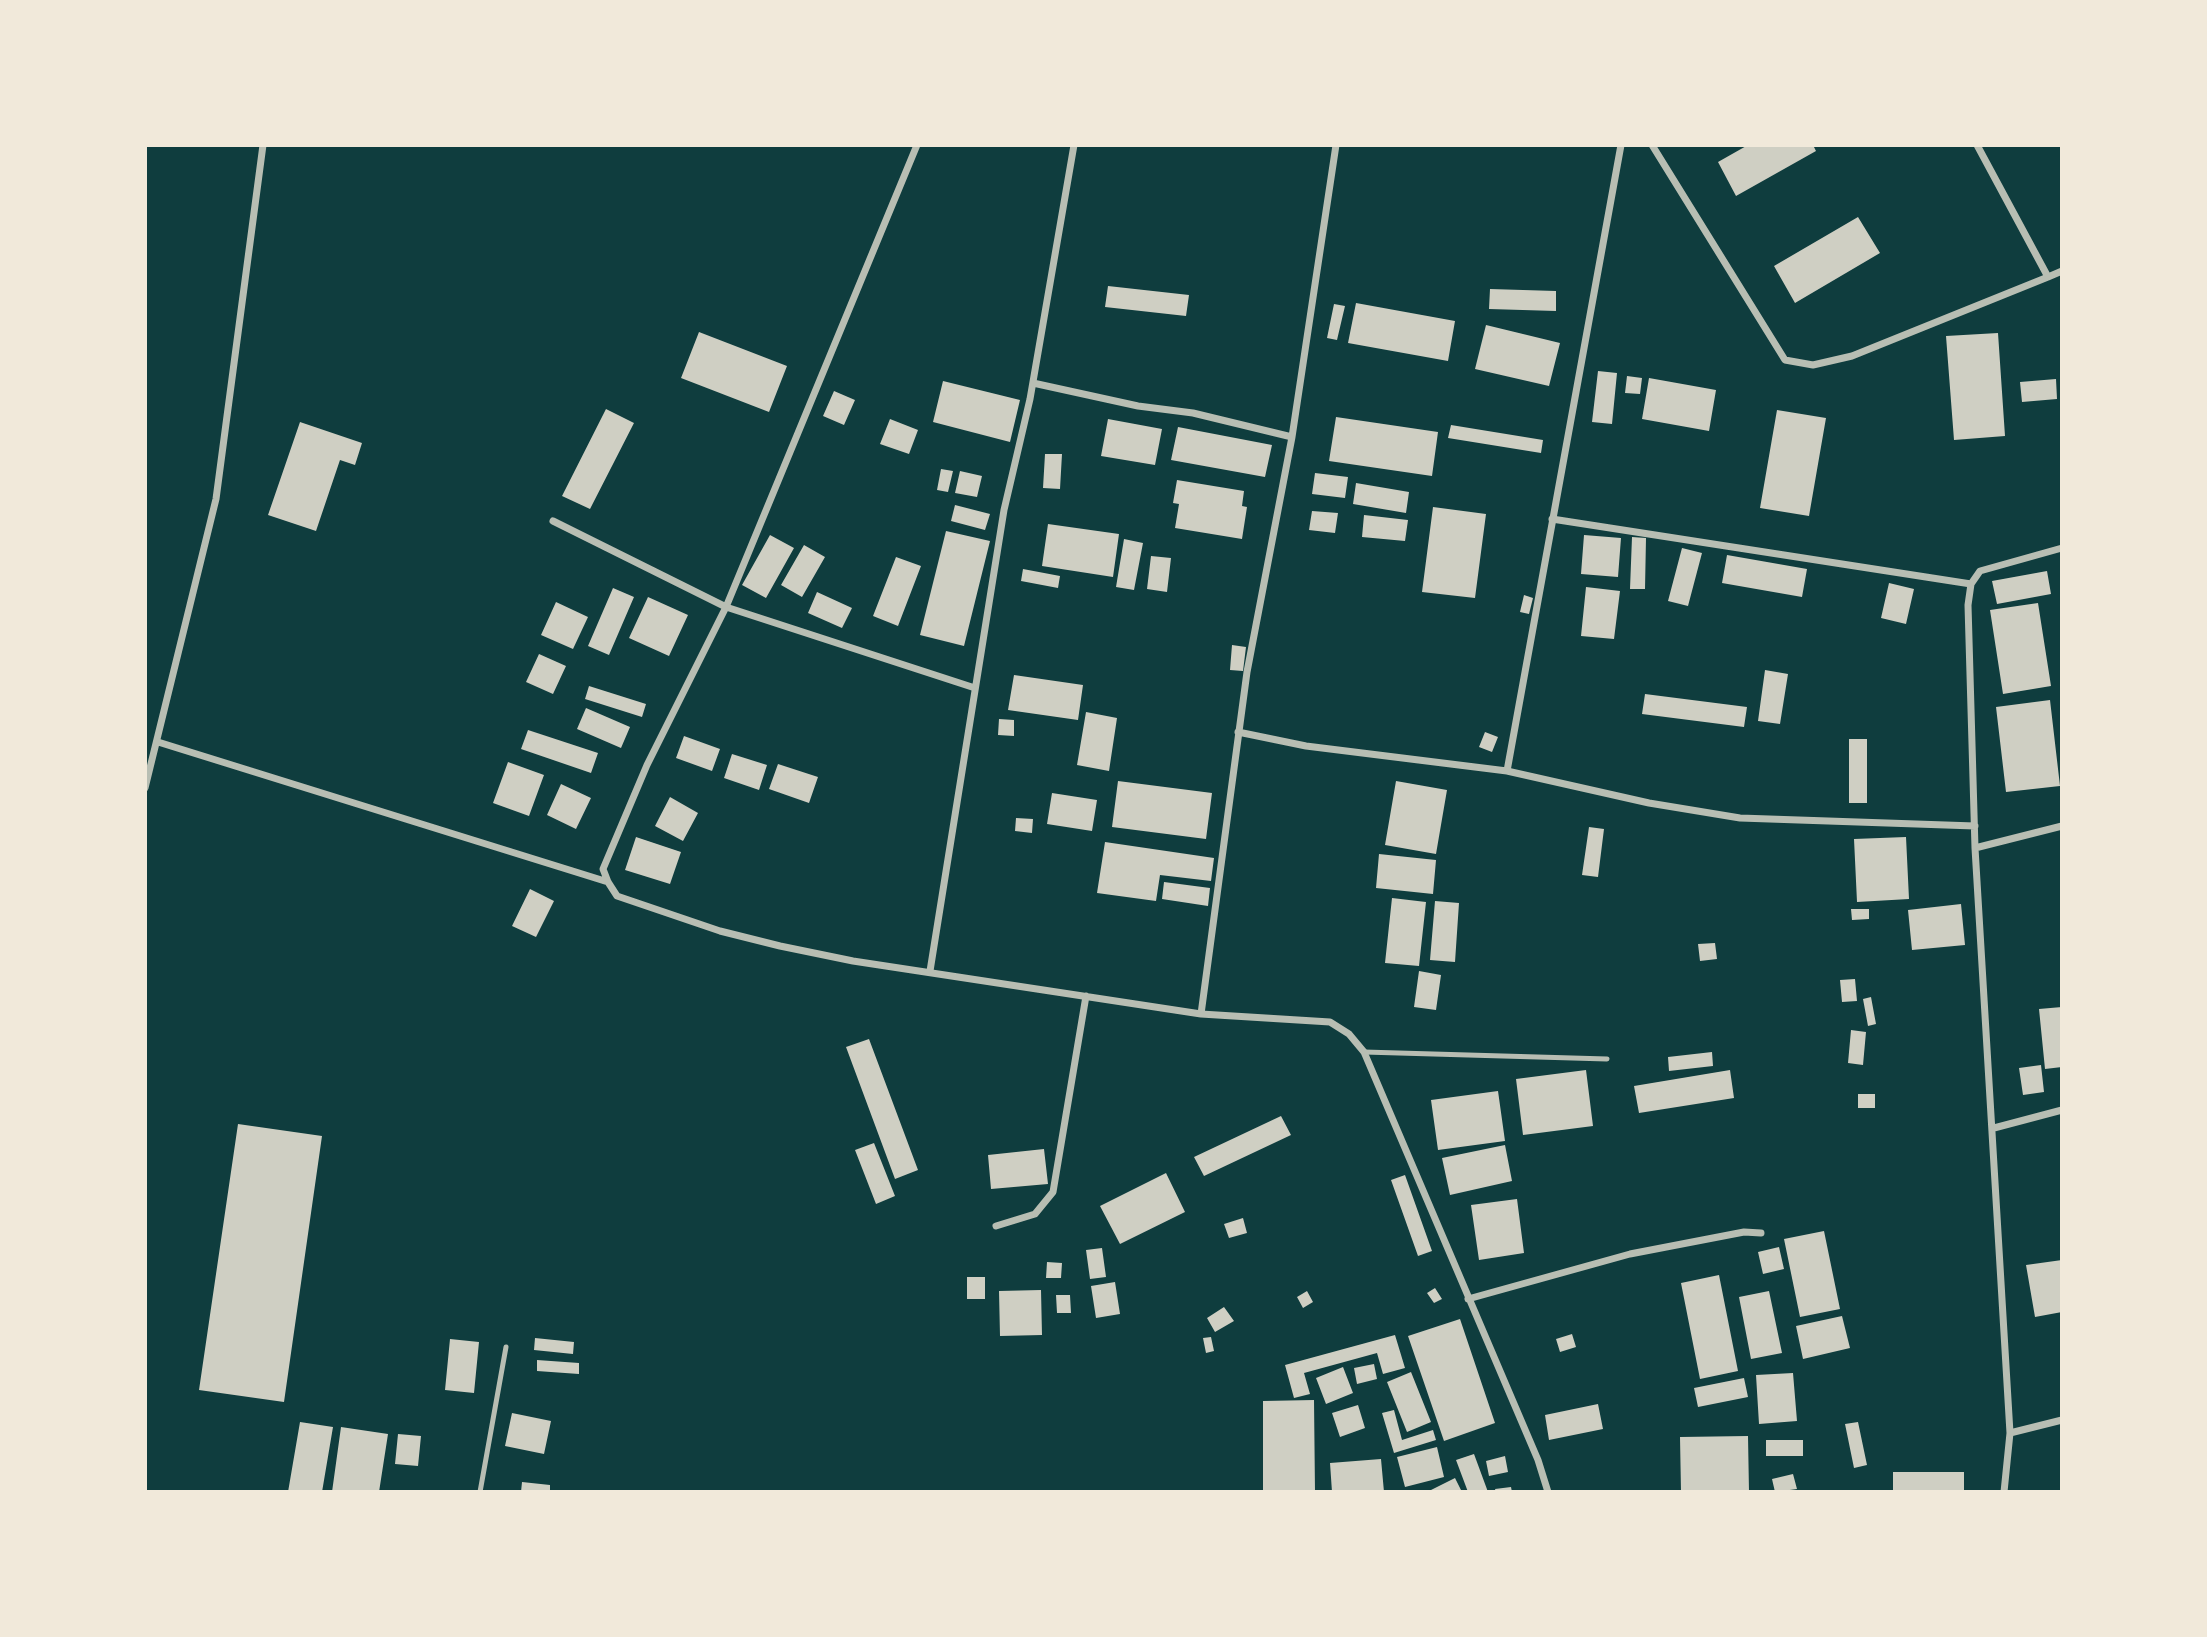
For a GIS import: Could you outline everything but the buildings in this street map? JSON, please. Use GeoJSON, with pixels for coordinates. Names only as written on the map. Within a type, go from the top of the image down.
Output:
{"type":"FeatureCollection","features":[{"type":"Feature","properties":{"kind":"street"},"geometry":{"type":"LineString","coordinates":[[145,788],[216,499],[263,145]]}},
{"type":"Feature","properties":{"kind":"street"},"geometry":{"type":"LineString","coordinates":[[917,145],[726,607],[642,777],[603,869],[608,882],[617,897],[720,931],[853,961],[1201,1014],[1330,1022],[1349,1034],[1364,1052],[1538,1460],[1548,1492]]}},
{"type":"Feature","properties":{"kind":"street"},"geometry":{"type":"LineString","coordinates":[[930,971],[1004,510],[1033,383],[1074,145]]}},
{"type":"Feature","properties":{"kind":"street"},"geometry":{"type":"LineString","coordinates":[[1201,1014],[1238,732],[1292,437],[1336,145]]}},
{"type":"Feature","properties":{"kind":"street"},"geometry":{"type":"LineString","coordinates":[[1507,771],[1620,145]]}},
{"type":"Feature","properties":{"kind":"street"},"geometry":{"type":"LineString","coordinates":[[1652,145],[1785,360],[1813,365],[1852,356],[2062,271]]}},
{"type":"Feature","properties":{"kind":"street"},"geometry":{"type":"LineString","coordinates":[[1977,145],[2048,277]]}},
{"type":"Feature","properties":{"kind":"street"},"geometry":{"type":"LineString","coordinates":[[1033,383],[1138,406],[1193,413],[1292,437]]}},
{"type":"Feature","properties":{"kind":"street"},"geometry":{"type":"LineString","coordinates":[[1552,519],[1971,584]]}},
{"type":"Feature","properties":{"kind":"street"},"geometry":{"type":"LineString","coordinates":[[553,521],[726,607],[975,688]]}},
{"type":"Feature","properties":{"kind":"street"},"geometry":{"type":"LineString","coordinates":[[2004,1492],[2010,1433],[1994,1128],[1975,848],[1968,605],[1971,584],[1980,571],[2062,548]]}},
{"type":"Feature","properties":{"kind":"street"},"geometry":{"type":"LineString","coordinates":[[1238,732],[1306,746],[1507,771],[1649,803],[1740,818],[1975,826]]}},
{"type":"Feature","properties":{"kind":"street"},"geometry":{"type":"LineString","coordinates":[[158,742],[608,882]]}},
{"type":"Feature","properties":{"kind":"street"},"geometry":{"type":"LineString","coordinates":[[1975,848],[2062,826]]}},
{"type":"Feature","properties":{"kind":"street"},"geometry":{"type":"LineString","coordinates":[[996,1226],[1035,1214],[1053,1192],[1086,996]]}},
{"type":"Feature","properties":{"kind":"street"},"geometry":{"type":"LineString","coordinates":[[1994,1128],[2062,1110]]}},
{"type":"Feature","properties":{"kind":"street"},"geometry":{"type":"LineString","coordinates":[[1468,1299],[1630,1254],[1744,1232],[1761,1233]]}},
{"type":"Feature","properties":{"kind":"street"},"geometry":{"type":"LineString","coordinates":[[2010,1433],[2062,1420]]}},
{"type":"Feature","properties":{"kind":"lane"},"geometry":{"type":"LineString","coordinates":[[1364,1052],[1607,1059]]}},
{"type":"Feature","properties":{"kind":"lane"},"geometry":{"type":"LineString","coordinates":[[480,1492],[506,1347]]}}]}
